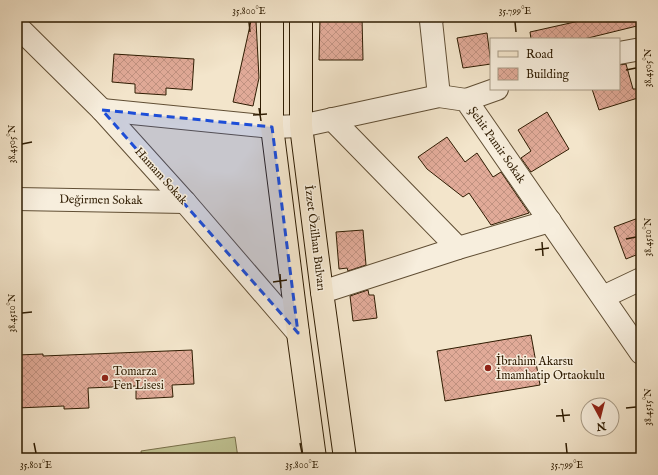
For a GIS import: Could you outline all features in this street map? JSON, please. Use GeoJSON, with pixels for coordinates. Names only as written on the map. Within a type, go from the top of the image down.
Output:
{"type":"FeatureCollection","features":[{"type":"Feature","properties":{"kind":"main road"},"geometry":{"type":"LineString","coordinates":[[272,17],[272,128],[315,458]]}},
{"type":"Feature","properties":{"kind":"main road","name":"İzzet Özilhan Bulvarı"},"geometry":{"type":"LineString","coordinates":[[301,17],[301,126],[345,458]]}},
{"type":"Feature","properties":{"kind":"street"},"geometry":{"type":"LineString","coordinates":[[433,17],[431,21],[439,96]]}},
{"type":"Feature","properties":{"kind":"street","name":"Hamam Sokak"},"geometry":{"type":"LineString","coordinates":[[17,26],[102,110],[185,202],[298,333]]}},
{"type":"Feature","properties":{"kind":"street"},"geometry":{"type":"LineString","coordinates":[[620,53],[641,49]]}},
{"type":"Feature","properties":{"kind":"street"},"geometry":{"type":"LineString","coordinates":[[466,100],[494,90]]}},
{"type":"Feature","properties":{"kind":"street","name":"Şehit Pamir Sokak"},"geometry":{"type":"LineString","coordinates":[[102,110],[272,128],[301,126],[439,96],[466,100],[641,352]]}},
{"type":"Feature","properties":{"kind":"street"},"geometry":{"type":"LineString","coordinates":[[332,119],[458,248]]}},
{"type":"Feature","properties":{"kind":"street","name":"Değirmen Sokak"},"geometry":{"type":"LineString","coordinates":[[17,199],[185,202]]}},
{"type":"Feature","properties":{"kind":"street"},"geometry":{"type":"LineString","coordinates":[[322,292],[458,248],[550,221]]}},
{"type":"Feature","properties":{"kind":"street"},"geometry":{"type":"LineString","coordinates":[[603,297],[641,280]]}},
{"type":"Feature","properties":{"kind":"highlighted area"},"geometry":{"type":"Polygon","coordinates":[[[102,110],[272,127],[298,333],[102,110]]]}},
{"type":"Feature","properties":{"kind":"green space"},"geometry":{"type":"Polygon","coordinates":[[[235,437],[238,458],[142,458],[141,451],[235,437]]]}},
{"type":"Feature","properties":{"kind":"building"},"geometry":{"type":"Polygon","coordinates":[[[320,17],[362,17],[363,60],[319,60],[320,17]]]}},
{"type":"Feature","properties":{"kind":"building"},"geometry":{"type":"Polygon","coordinates":[[[597,17],[641,17],[641,25],[588,38],[531,38],[530,32],[597,17]]]}},
{"type":"Feature","properties":{"kind":"building"},"geometry":{"type":"Polygon","coordinates":[[[251,21],[256,21],[259,78],[253,106],[233,102],[251,21]]]}},
{"type":"Feature","properties":{"kind":"building"},"geometry":{"type":"Polygon","coordinates":[[[487,33],[490,64],[463,68],[457,38],[487,33]]]}},
{"type":"Feature","properties":{"kind":"building"},"geometry":{"type":"Polygon","coordinates":[[[114,54],[194,59],[192,90],[166,88],[166,95],[135,93],[135,84],[112,82],[114,54]]]}},
{"type":"Feature","properties":{"kind":"building"},"geometry":{"type":"Polygon","coordinates":[[[626,64],[633,89],[641,89],[641,97],[599,110],[592,90],[620,90],[620,65],[626,64]]]}},
{"type":"Feature","properties":{"kind":"building"},"geometry":{"type":"Polygon","coordinates":[[[547,112],[569,149],[531,172],[521,158],[531,151],[518,130],[547,112]]]}},
{"type":"Feature","properties":{"kind":"building"},"geometry":{"type":"Polygon","coordinates":[[[447,137],[465,162],[477,153],[493,177],[501,172],[529,213],[491,225],[469,193],[463,197],[427,169],[418,157],[447,137]]]}},
{"type":"Feature","properties":{"kind":"building"},"geometry":{"type":"Polygon","coordinates":[[[641,217],[641,253],[626,259],[614,227],[641,217]]]}},
{"type":"Feature","properties":{"kind":"building"},"geometry":{"type":"Polygon","coordinates":[[[363,230],[366,265],[348,271],[347,268],[339,269],[336,232],[363,230]]]}},
{"type":"Feature","properties":{"kind":"building"},"geometry":{"type":"Polygon","coordinates":[[[368,290],[369,295],[374,295],[377,318],[353,321],[350,296],[368,290]]]}},
{"type":"Feature","properties":{"kind":"building","name":"İbrahim Akarsu İmamhatip Ortaokulu"},"geometry":{"type":"Polygon","coordinates":[[[531,335],[540,385],[445,401],[437,351],[531,335]]]}},
{"type":"Feature","properties":{"kind":"building","name":"Tomarza Fen Lisesi"},"geometry":{"type":"Polygon","coordinates":[[[192,350],[194,384],[172,385],[173,397],[136,399],[136,386],[88,388],[89,408],[64,409],[64,406],[17,408],[17,355],[43,354],[43,356],[192,350]]]}},
{"type":"Feature","properties":{"kind":"place","name":"İbrahim Akarsu İmamhatip Ortaokulu"},"geometry":{"type":"Point","coordinates":[488,368]}},
{"type":"Feature","properties":{"kind":"place","name":"Tomarza Fen Lisesi"},"geometry":{"type":"Point","coordinates":[105,378]}}]}
